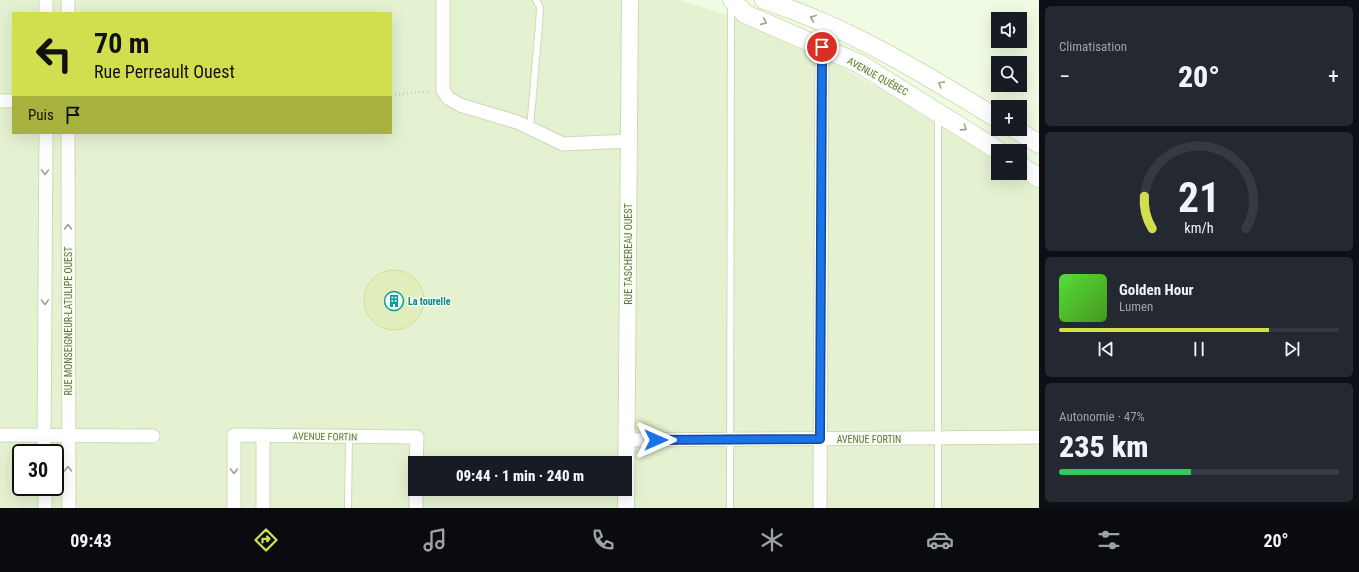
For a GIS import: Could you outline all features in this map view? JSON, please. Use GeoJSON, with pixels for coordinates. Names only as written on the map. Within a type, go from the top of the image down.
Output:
{"type":"FeatureCollection","features":[{"type":"Feature","properties":{"kind":"main road","name":"AVENUE QUÉBEC"},"geometry":{"type":"LineString","coordinates":[[731,0],[745,14],[860,64],[938,111],[991,146]]}},
{"type":"Feature","properties":{"kind":"main road"},"geometry":{"type":"LineString","coordinates":[[764,0],[801,12],[866,41],[991,115]]}},
{"type":"Feature","properties":{"kind":"main road"},"geometry":{"type":"LineString","coordinates":[[1026,136],[1039,144]]}},
{"type":"Feature","properties":{"kind":"main road"},"geometry":{"type":"LineString","coordinates":[[1027,170],[1039,178]]}},
{"type":"Feature","properties":{"kind":"street"},"geometry":{"type":"LineString","coordinates":[[46,0],[46,12]]}},
{"type":"Feature","properties":{"kind":"street"},"geometry":{"type":"LineString","coordinates":[[68,0],[68,12]]}},
{"type":"Feature","properties":{"kind":"street"},"geometry":{"type":"LineString","coordinates":[[443,0],[443,90],[448,98],[460,105],[517,122],[563,144],[629,141]]}},
{"type":"Feature","properties":{"kind":"street","name":"RUE TASCHEREAU OUEST"},"geometry":{"type":"LineString","coordinates":[[626,508],[630,0]]}},
{"type":"Feature","properties":{"kind":"street"},"geometry":{"type":"LineString","coordinates":[[820,508],[822,47]]}},
{"type":"Feature","properties":{"kind":"street"},"geometry":{"type":"LineString","coordinates":[[0,101],[12,100]]}},
{"type":"Feature","properties":{"kind":"street"},"geometry":{"type":"LineString","coordinates":[[44,444],[46,134]]}},
{"type":"Feature","properties":{"kind":"street","name":"RUE MONSEIGNEUR-LATULIPE OUEST"},"geometry":{"type":"LineString","coordinates":[[68,134],[69,508]]}},
{"type":"Feature","properties":{"kind":"street"},"geometry":{"type":"LineString","coordinates":[[0,435],[68,434],[153,436]]}},
{"type":"Feature","properties":{"kind":"street","name":"AVENUE FORTIN"},"geometry":{"type":"LineString","coordinates":[[234,508],[234,434],[417,437],[416,456]]}},
{"type":"Feature","properties":{"kind":"street"},"geometry":{"type":"LineString","coordinates":[[263,435],[263,508]]}},
{"type":"Feature","properties":{"kind":"street","name":"AVENUE FORTIN"},"geometry":{"type":"LineString","coordinates":[[626,440],[1039,437]]}},
{"type":"Feature","properties":{"kind":"street"},"geometry":{"type":"LineString","coordinates":[[45,496],[45,508]]}},
{"type":"Feature","properties":{"kind":"street"},"geometry":{"type":"LineString","coordinates":[[416,496],[416,508]]}},
{"type":"Feature","properties":{"kind":"lane"},"geometry":{"type":"LineString","coordinates":[[530,128],[540,7],[536,0]]}},
{"type":"Feature","properties":{"kind":"lane"},"geometry":{"type":"LineString","coordinates":[[730,508],[731,0]]}},
{"type":"Feature","properties":{"kind":"lane"},"geometry":{"type":"LineString","coordinates":[[938,111],[938,508]]}},
{"type":"Feature","properties":{"kind":"lane"},"geometry":{"type":"LineString","coordinates":[[348,508],[349,436]]}},
{"type":"Feature","properties":{"kind":"path"},"geometry":{"type":"LineString","coordinates":[[392,95],[443,90]]}},
{"type":"Feature","properties":{"kind":"shaded area"},"geometry":{"type":"Polygon","coordinates":[[[0,0],[678,0],[730,16],[798,44],[899,99],[991,158],[991,180],[1027,180],[1039,187],[1039,508],[0,508],[0,0]]]}},
{"type":"Feature","properties":{"kind":"building","name":"La tourelle"},"geometry":{"type":"Polygon","coordinates":[[[388,270],[400,270],[416,278],[422,288],[424,300],[422,312],[416,322],[400,330],[388,330],[372,322],[364,306],[364,294],[372,278],[388,270]]]}},
{"type":"Feature","properties":{"kind":"place","name":"La tourelle"},"geometry":{"type":"Point","coordinates":[394,301]}},
{"type":"Feature","properties":{"kind":"route"},"geometry":{"type":"LineString","coordinates":[[656,440],[820,439],[822,47]]}}]}
